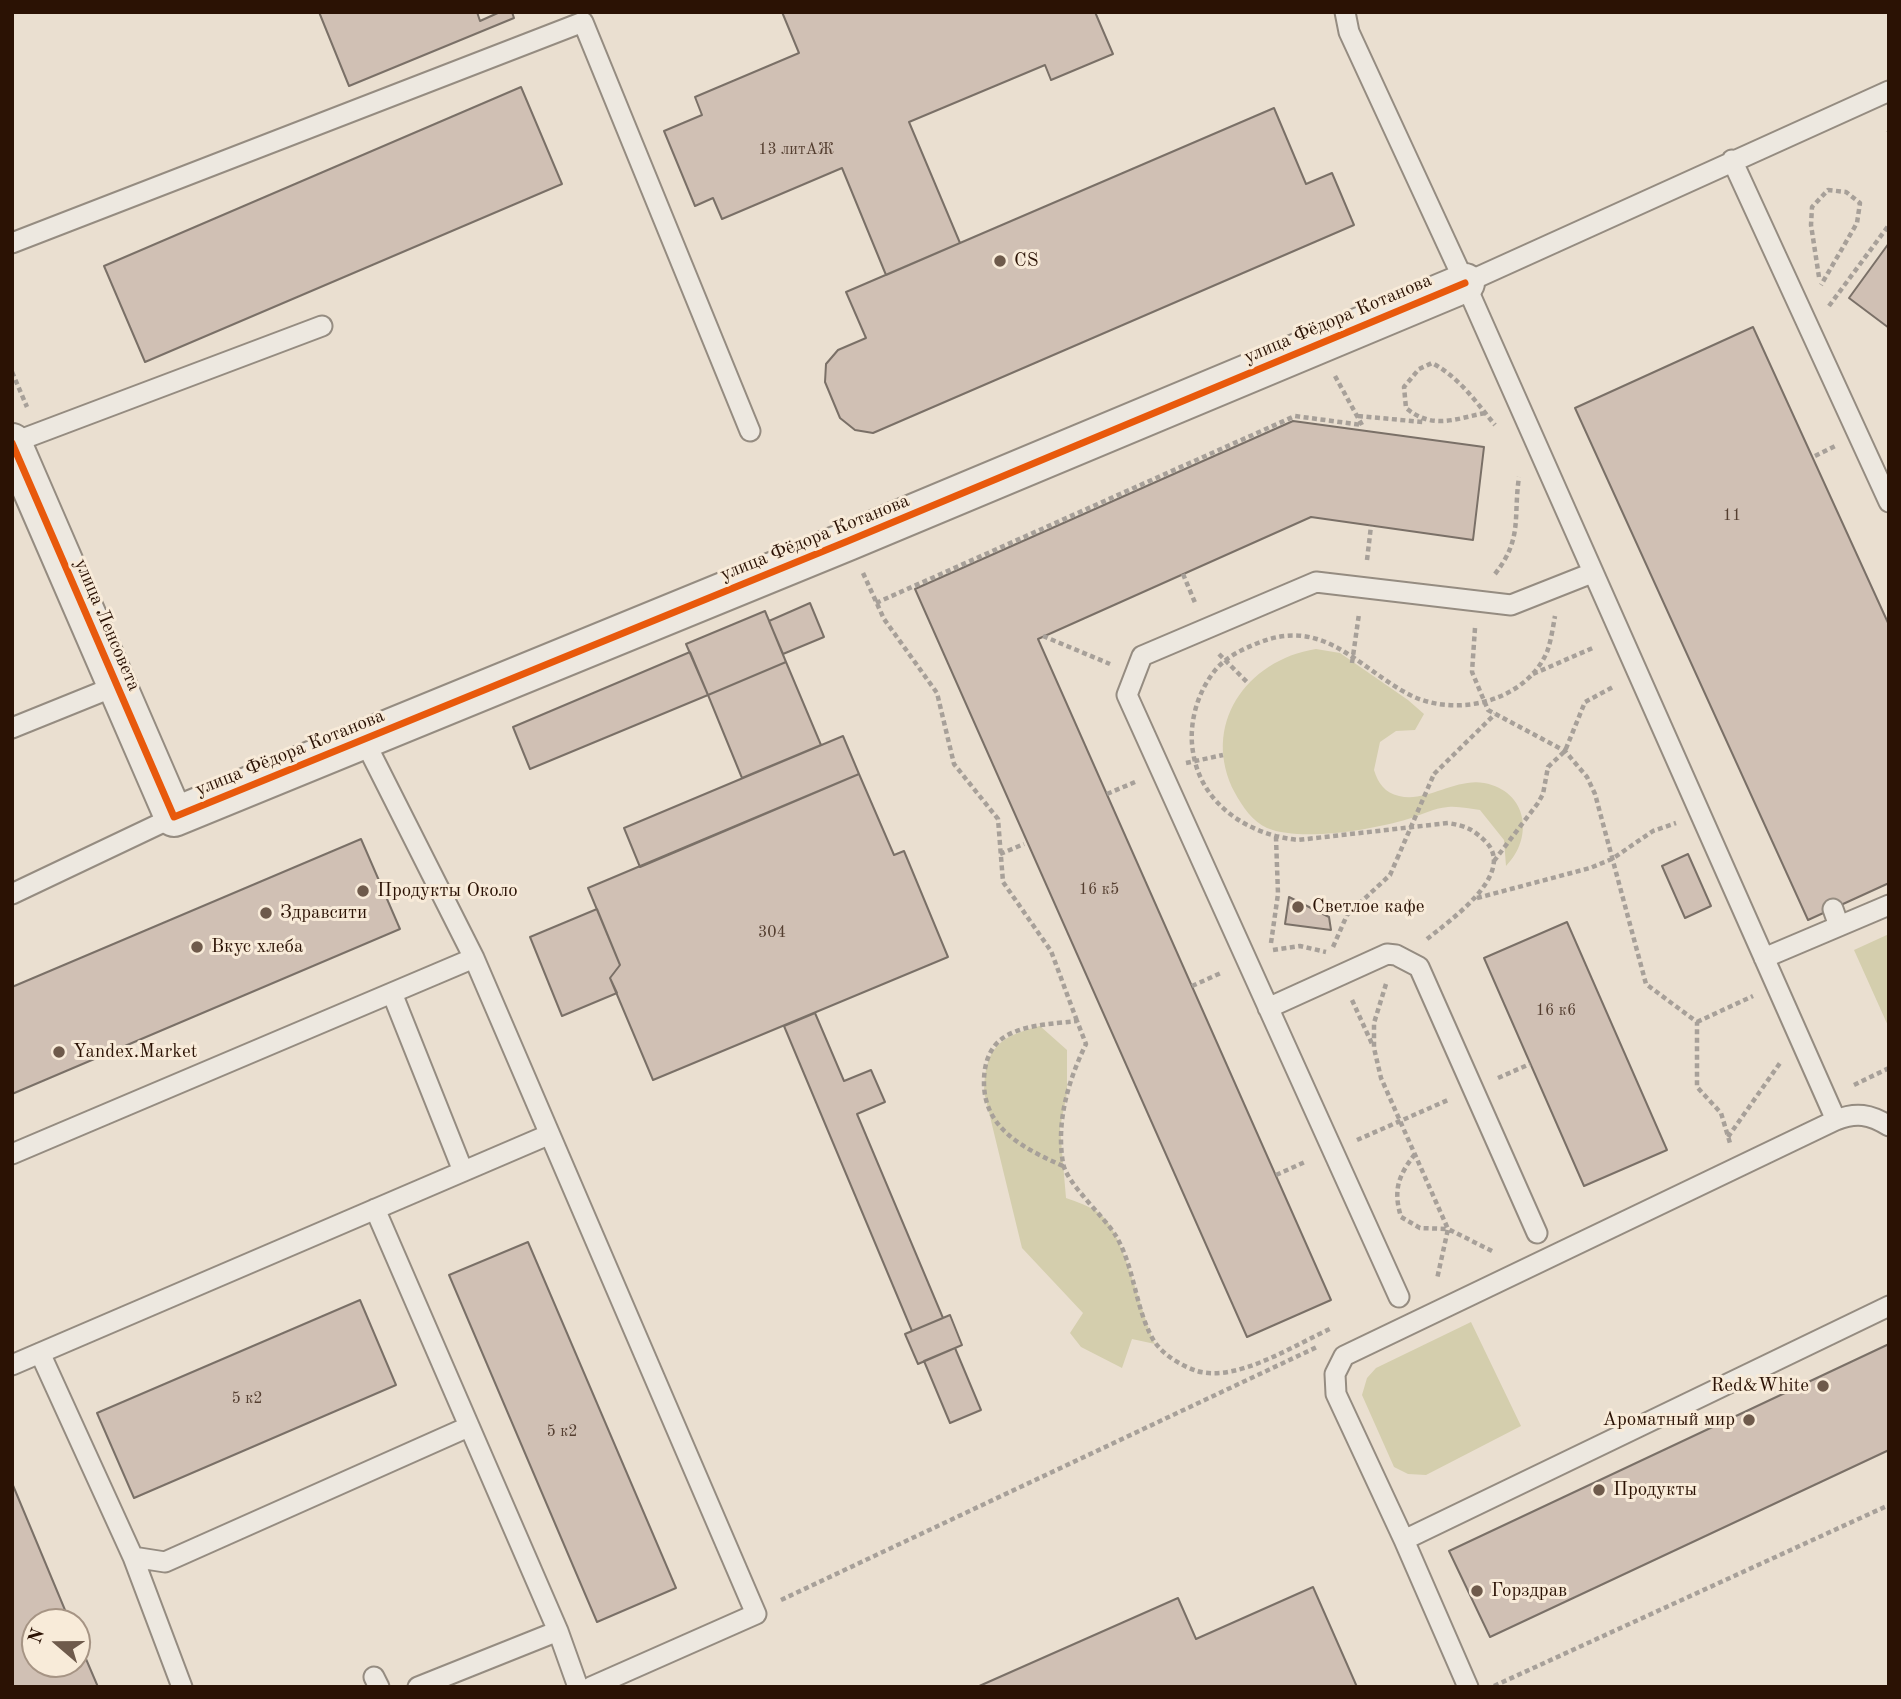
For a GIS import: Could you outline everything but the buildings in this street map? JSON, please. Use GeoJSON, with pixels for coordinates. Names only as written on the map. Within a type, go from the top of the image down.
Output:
{"type":"FeatureCollection","features":[{"type":"Feature","properties":{"kind":"street","name":"улица Фёдора Котанова"},"geometry":{"type":"LineString","coordinates":[[174,817],[848,541],[1465,283]]}},
{"type":"Feature","properties":{"kind":"street","name":"улица Ленсовета"},"geometry":{"type":"LineString","coordinates":[[12,443],[174,817]]}},
{"type":"Feature","properties":{"kind":"lane"},"geometry":{"type":"LineString","coordinates":[[1345,12],[1349,32],[1465,283],[1836,1120]]}},
{"type":"Feature","properties":{"kind":"lane"},"geometry":{"type":"LineString","coordinates":[[12,243],[583,22],[750,430]]}},
{"type":"Feature","properties":{"kind":"lane"},"geometry":{"type":"LineString","coordinates":[[1465,283],[1889,91]]}},
{"type":"Feature","properties":{"kind":"lane"},"geometry":{"type":"LineString","coordinates":[[1732,160],[1889,502]]}},
{"type":"Feature","properties":{"kind":"lane"},"geometry":{"type":"LineString","coordinates":[[12,443],[322,326]]}},
{"type":"Feature","properties":{"kind":"lane"},"geometry":{"type":"LineString","coordinates":[[1875,473],[1889,457]]}},
{"type":"Feature","properties":{"kind":"lane"},"geometry":{"type":"LineString","coordinates":[[1399,1297],[1127,695],[1142,656],[1316,582],[1511,605],[1592,573]]}},
{"type":"Feature","properties":{"kind":"lane"},"geometry":{"type":"LineString","coordinates":[[12,728],[116,686]]}},
{"type":"Feature","properties":{"kind":"lane"},"geometry":{"type":"LineString","coordinates":[[364,740],[474,958],[756,1614],[591,1687]]}},
{"type":"Feature","properties":{"kind":"lane"},"geometry":{"type":"LineString","coordinates":[[12,894],[174,817]]}},
{"type":"Feature","properties":{"kind":"lane"},"geometry":{"type":"LineString","coordinates":[[1764,958],[1836,918],[1889,905]]}},
{"type":"Feature","properties":{"kind":"lane"},"geometry":{"type":"LineString","coordinates":[[1268,1008],[1373,958],[1387,954],[1405,959],[1419,967],[1536,1233]]}},
{"type":"Feature","properties":{"kind":"lane"},"geometry":{"type":"LineString","coordinates":[[12,1154],[474,958]]}},
{"type":"Feature","properties":{"kind":"lane"},"geometry":{"type":"LineString","coordinates":[[392,993],[463,1171]]}},
{"type":"Feature","properties":{"kind":"lane"},"geometry":{"type":"LineString","coordinates":[[1468,1687],[1404,1540],[1336,1395],[1335,1374],[1345,1356],[1836,1120],[1851,1115],[1873,1116],[1889,1126]]}},
{"type":"Feature","properties":{"kind":"lane"},"geometry":{"type":"LineString","coordinates":[[12,1365],[548,1135]]}},
{"type":"Feature","properties":{"kind":"lane"},"geometry":{"type":"LineString","coordinates":[[375,1209],[558,1631],[578,1687]]}},
{"type":"Feature","properties":{"kind":"lane"},"geometry":{"type":"LineString","coordinates":[[1404,1540],[1889,1306]]}},
{"type":"Feature","properties":{"kind":"lane"},"geometry":{"type":"LineString","coordinates":[[40,1353],[133,1557],[182,1687]]}},
{"type":"Feature","properties":{"kind":"lane"},"geometry":{"type":"LineString","coordinates":[[133,1557],[165,1562],[468,1427]]}},
{"type":"Feature","properties":{"kind":"lane"},"geometry":{"type":"LineString","coordinates":[[418,1687],[558,1631]]}},
{"type":"Feature","properties":{"kind":"path"},"geometry":{"type":"LineString","coordinates":[[1818,348],[1821,285],[1811,225],[1812,207],[1828,190],[1846,192],[1860,203],[1857,223],[1821,285]]}},
{"type":"Feature","properties":{"kind":"path"},"geometry":{"type":"LineString","coordinates":[[1819,320],[1889,225]]}},
{"type":"Feature","properties":{"kind":"path"},"geometry":{"type":"LineString","coordinates":[[876,603],[1295,416],[1362,425],[1318,345]]}},
{"type":"Feature","properties":{"kind":"path"},"geometry":{"type":"LineString","coordinates":[[1437,423],[1420,420],[1406,408],[1404,387],[1419,369],[1432,363],[1451,373],[1498,429]]}},
{"type":"Feature","properties":{"kind":"path"},"geometry":{"type":"LineString","coordinates":[[1357,416],[1437,423],[1485,413]]}},
{"type":"Feature","properties":{"kind":"path"},"geometry":{"type":"LineString","coordinates":[[1525,482],[1520,470],[1518,521],[1514,541],[1493,576],[1484,602],[1471,647],[1472,671],[1488,710],[1565,751],[1587,777],[1595,794],[1646,984],[1697,1022]]}},
{"type":"Feature","properties":{"kind":"path"},"geometry":{"type":"LineString","coordinates":[[848,541],[884,619],[937,693],[954,764],[998,819],[1003,882],[1051,951],[1086,1044],[1067,1093],[1060,1128],[1063,1166]]}},
{"type":"Feature","properties":{"kind":"path"},"geometry":{"type":"LineString","coordinates":[[1532,675],[1547,652],[1555,618],[1556,587]]}},
{"type":"Feature","properties":{"kind":"path"},"geometry":{"type":"LineString","coordinates":[[1493,862],[1491,847],[1470,827],[1448,823],[1429,823],[1336,838],[1298,841],[1276,838],[1249,828],[1230,815],[1211,795],[1193,754],[1191,730],[1198,701],[1218,667],[1241,650],[1282,636],[1320,639],[1336,645],[1411,695],[1435,703],[1461,705],[1509,694],[1532,675],[1620,635]]}},
{"type":"Feature","properties":{"kind":"path"},"geometry":{"type":"LineString","coordinates":[[1044,636],[1135,675]]}},
{"type":"Feature","properties":{"kind":"path"},"geometry":{"type":"LineString","coordinates":[[1437,1279],[1448,1229],[1381,1078],[1374,1048],[1374,1023],[1379,999],[1391,975],[1405,959],[1476,898],[1488,880],[1493,862],[1538,803],[1543,794],[1548,767],[1565,751],[1585,702],[1637,674]]}},
{"type":"Feature","properties":{"kind":"path"},"geometry":{"type":"LineString","coordinates":[[1330,953],[1347,915],[1390,875],[1434,774],[1495,714]]}},
{"type":"Feature","properties":{"kind":"path"},"geometry":{"type":"LineString","coordinates":[[1476,898],[1590,869],[1612,859],[1653,831],[1698,810]]}},
{"type":"Feature","properties":{"kind":"path"},"geometry":{"type":"LineString","coordinates":[[1269,951],[1278,894],[1276,838]]}},
{"type":"Feature","properties":{"kind":"path"},"geometry":{"type":"LineString","coordinates":[[1000,854],[1024,844]]}},
{"type":"Feature","properties":{"kind":"path"},"geometry":{"type":"LineString","coordinates":[[1697,1022],[1776,985]]}},
{"type":"Feature","properties":{"kind":"path"},"geometry":{"type":"LineString","coordinates":[[1077,1021],[1016,1032],[998,1042],[984,1066],[984,1092],[990,1112],[1004,1134],[1028,1151],[1063,1166],[1118,1239],[1144,1320],[1155,1343],[1174,1360],[1199,1371],[1223,1373],[1243,1368],[1339,1325]]}},
{"type":"Feature","properties":{"kind":"path"},"geometry":{"type":"LineString","coordinates":[[1697,1022],[1697,1087],[1721,1113],[1730,1144]]}},
{"type":"Feature","properties":{"kind":"path"},"geometry":{"type":"LineString","coordinates":[[1728,1137],[1799,1036]]}},
{"type":"Feature","properties":{"kind":"path"},"geometry":{"type":"LineString","coordinates":[[1276,1175],[1530,1064]]}},
{"type":"Feature","properties":{"kind":"path"},"geometry":{"type":"LineString","coordinates":[[1827,1099],[1889,1068]]}},
{"type":"Feature","properties":{"kind":"path"},"geometry":{"type":"LineString","coordinates":[[1415,1154],[1401,1172],[1395,1187],[1401,1217],[1420,1227],[1448,1229],[1495,1252]]}},
{"type":"Feature","properties":{"kind":"path"},"geometry":{"type":"LineString","coordinates":[[756,1614],[790,1595],[1322,1344]]}},
{"type":"Feature","properties":{"kind":"path"},"geometry":{"type":"LineString","coordinates":[[1493,1687],[1889,1505]]}},
{"type":"Feature","properties":{"kind":"shaded area"},"geometry":{"type":"Polygon","coordinates":[[[1316,649],[1340,653],[1424,714],[1415,730],[1396,731],[1380,742],[1374,770],[1386,790],[1399,796],[1420,796],[1473,782],[1499,788],[1510,795],[1518,805],[1523,830],[1515,855],[1506,866],[1504,840],[1480,810],[1443,808],[1376,827],[1317,834],[1281,832],[1267,828],[1248,813],[1235,793],[1226,768],[1223,744],[1227,721],[1236,700],[1250,682],[1269,667],[1291,656],[1316,649]]]}},
{"type":"Feature","properties":{"kind":"shaded area"},"geometry":{"type":"Polygon","coordinates":[[[1889,934],[1889,1028],[1854,950],[1889,934]]]}},
{"type":"Feature","properties":{"kind":"shaded area"},"geometry":{"type":"Polygon","coordinates":[[[1040,1026],[1067,1050],[1067,1093],[1060,1128],[1066,1198],[1092,1209],[1108,1223],[1124,1255],[1155,1344],[1132,1339],[1122,1368],[1081,1347],[1070,1333],[1083,1313],[1022,1248],[984,1092],[987,1065],[997,1047],[1014,1035],[1040,1026]]]}},
{"type":"Feature","properties":{"kind":"shaded area"},"geometry":{"type":"Polygon","coordinates":[[[1471,1322],[1521,1426],[1426,1475],[1408,1474],[1394,1467],[1362,1395],[1367,1378],[1376,1368],[1471,1322]]]}},
{"type":"Feature","properties":{"kind":"cycle path"},"geometry":{"type":"LineString","coordinates":[[12,443],[174,817],[848,541],[1465,283]]}},
{"type":"Feature","properties":{"kind":"place","name":"CS"},"geometry":{"type":"Point","coordinates":[1000,261]}},
{"type":"Feature","properties":{"kind":"place","name":"Продукты Около"},"geometry":{"type":"Point","coordinates":[363,891]}},
{"type":"Feature","properties":{"kind":"place","name":"Светлое кафе"},"geometry":{"type":"Point","coordinates":[1298,907]}},
{"type":"Feature","properties":{"kind":"place","name":"Здравсити"},"geometry":{"type":"Point","coordinates":[266,913]}},
{"type":"Feature","properties":{"kind":"place","name":"Вкус хлеба"},"geometry":{"type":"Point","coordinates":[197,947]}},
{"type":"Feature","properties":{"kind":"place","name":"Yandex.Market"},"geometry":{"type":"Point","coordinates":[59,1052]}},
{"type":"Feature","properties":{"kind":"place","name":"Red&White"},"geometry":{"type":"Point","coordinates":[1823,1386]}},
{"type":"Feature","properties":{"kind":"place","name":"Ароматный мир"},"geometry":{"type":"Point","coordinates":[1749,1420]}},
{"type":"Feature","properties":{"kind":"place","name":"Продукты"},"geometry":{"type":"Point","coordinates":[1599,1490]}},
{"type":"Feature","properties":{"kind":"place","name":"Горздрав"},"geometry":{"type":"Point","coordinates":[1477,1591]}}]}
